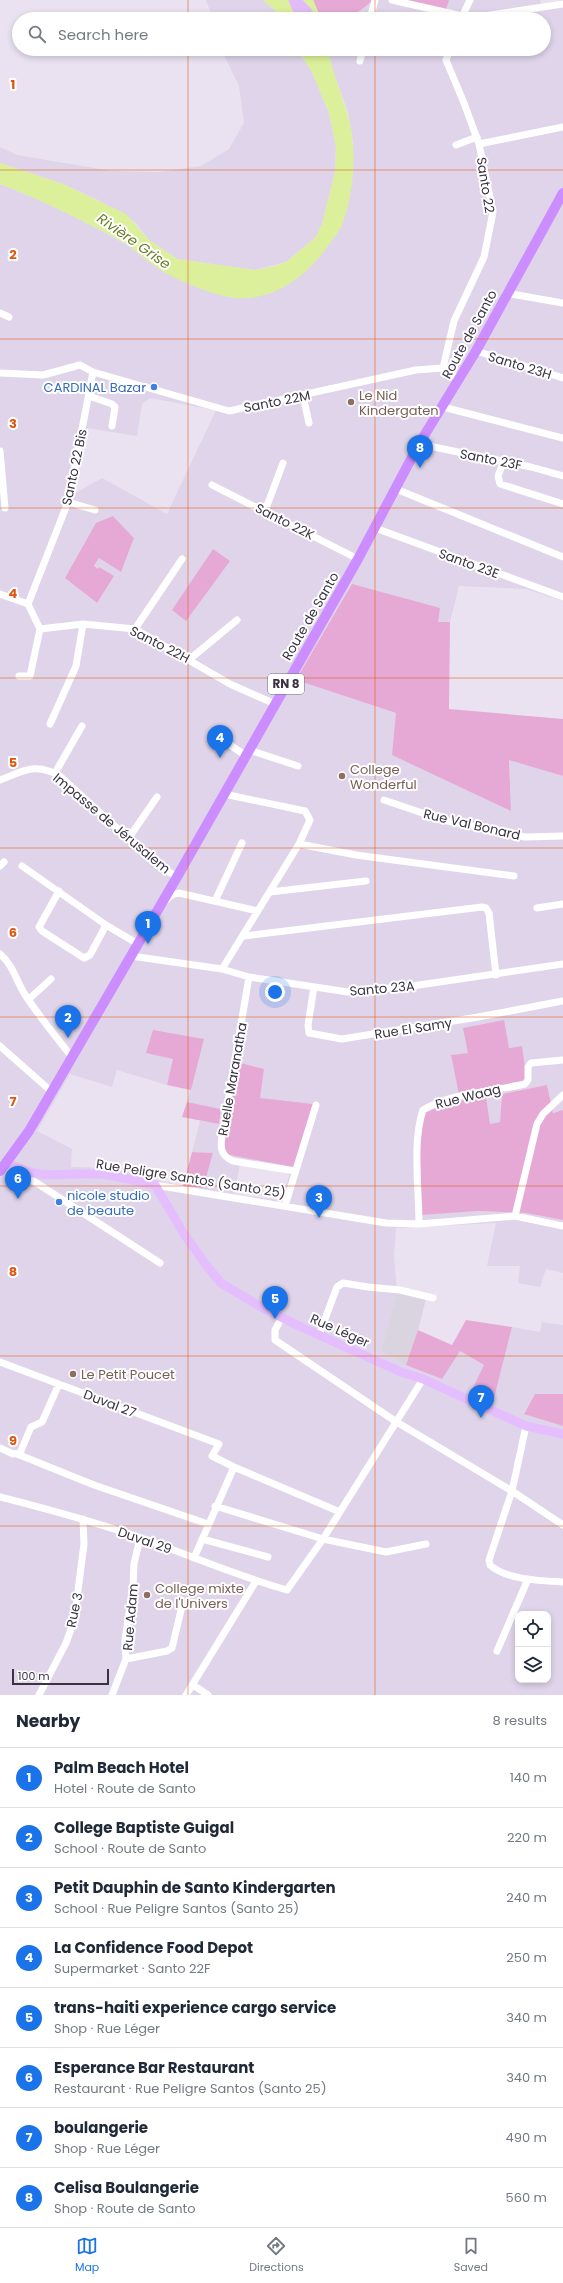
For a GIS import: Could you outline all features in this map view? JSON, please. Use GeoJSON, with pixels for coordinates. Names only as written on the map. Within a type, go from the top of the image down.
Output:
{"type":"FeatureCollection","features":[{"type":"Feature","properties":{"kind":"main road","name":"Route de Santo"},"geometry":{"type":"LineString","coordinates":[[0,1171],[8,1163],[52,1092],[160,905],[178,878],[274,704],[358,559],[420,444],[476,352],[506,294],[563,193]]}},
{"type":"Feature","properties":{"kind":"street"},"geometry":{"type":"LineString","coordinates":[[372,12],[375,0]]}},
{"type":"Feature","properties":{"kind":"street"},"geometry":{"type":"LineString","coordinates":[[392,0],[439,12]]}},
{"type":"Feature","properties":{"kind":"street"},"geometry":{"type":"LineString","coordinates":[[465,12],[470,0]]}},
{"type":"Feature","properties":{"kind":"street"},"geometry":{"type":"LineString","coordinates":[[505,12],[563,4]]}},
{"type":"Feature","properties":{"kind":"street"},"geometry":{"type":"LineString","coordinates":[[360,61],[361,56]]}},
{"type":"Feature","properties":{"kind":"street","name":"Santo 22"},"geometry":{"type":"LineString","coordinates":[[443,368],[454,321],[484,257],[493,212],[478,140],[446,60],[447,56]]}},
{"type":"Feature","properties":{"kind":"street"},"geometry":{"type":"LineString","coordinates":[[456,145],[478,140],[563,128]]}},
{"type":"Feature","properties":{"kind":"street"},"geometry":{"type":"LineString","coordinates":[[506,294],[563,303]]}},
{"type":"Feature","properties":{"kind":"street"},"geometry":{"type":"LineString","coordinates":[[0,313],[9,317]]}},
{"type":"Feature","properties":{"kind":"street","name":"Santo 23H"},"geometry":{"type":"LineString","coordinates":[[476,352],[563,378]]}},
{"type":"Feature","properties":{"kind":"street","name":"Santo 22M"},"geometry":{"type":"LineString","coordinates":[[0,373],[43,375],[80,365],[93,372],[228,411],[303,396],[416,370],[443,368]]}},
{"type":"Feature","properties":{"kind":"street"},"geometry":{"type":"LineString","coordinates":[[443,368],[460,379]]}},
{"type":"Feature","properties":{"kind":"street","name":"Santo 22 Bis"},"geometry":{"type":"LineString","coordinates":[[28,604],[68,502],[93,372]]}},
{"type":"Feature","properties":{"kind":"street"},"geometry":{"type":"LineString","coordinates":[[88,396],[112,404],[114,407],[112,426]]}},
{"type":"Feature","properties":{"kind":"street"},"geometry":{"type":"LineString","coordinates":[[303,396],[309,423]]}},
{"type":"Feature","properties":{"kind":"street"},"geometry":{"type":"LineString","coordinates":[[443,407],[563,438]]}},
{"type":"Feature","properties":{"kind":"street","name":"Santo 23F"},"geometry":{"type":"LineString","coordinates":[[420,444],[503,463],[531,467],[563,476]]}},
{"type":"Feature","properties":{"kind":"street"},"geometry":{"type":"LineString","coordinates":[[0,451],[5,508]]}},
{"type":"Feature","properties":{"kind":"street"},"geometry":{"type":"LineString","coordinates":[[503,463],[498,476],[500,484],[563,504]]}},
{"type":"Feature","properties":{"kind":"street"},"geometry":{"type":"LineString","coordinates":[[265,511],[283,464]]}},
{"type":"Feature","properties":{"kind":"street","name":"Santo 22K"},"geometry":{"type":"LineString","coordinates":[[212,484],[358,559]]}},
{"type":"Feature","properties":{"kind":"street"},"geometry":{"type":"LineString","coordinates":[[396,489],[563,557]]}},
{"type":"Feature","properties":{"kind":"street"},"geometry":{"type":"LineString","coordinates":[[68,502],[95,510]]}},
{"type":"Feature","properties":{"kind":"street","name":"Santo 23E"},"geometry":{"type":"LineString","coordinates":[[375,528],[563,597]]}},
{"type":"Feature","properties":{"kind":"street"},"geometry":{"type":"LineString","coordinates":[[136,629],[182,559]]}},
{"type":"Feature","properties":{"kind":"street"},"geometry":{"type":"LineString","coordinates":[[0,594],[28,604],[40,629],[30,676],[19,676]]}},
{"type":"Feature","properties":{"kind":"street"},"geometry":{"type":"LineString","coordinates":[[190,659],[237,620]]}},
{"type":"Feature","properties":{"kind":"street"},"geometry":{"type":"LineString","coordinates":[[50,724],[76,666],[83,624]]}},
{"type":"Feature","properties":{"kind":"street","name":"Santo 22H"},"geometry":{"type":"LineString","coordinates":[[40,629],[83,624],[136,629],[190,659],[230,684],[274,704]]}},
{"type":"Feature","properties":{"kind":"street"},"geometry":{"type":"LineString","coordinates":[[55,773],[82,726]]}},
{"type":"Feature","properties":{"kind":"street"},"geometry":{"type":"LineString","coordinates":[[220,738],[247,753],[298,766]]}},
{"type":"Feature","properties":{"kind":"street","name":"Impasse de Jérusalem"},"geometry":{"type":"LineString","coordinates":[[0,780],[32,768],[41,768],[55,773],[155,863],[178,878]]}},
{"type":"Feature","properties":{"kind":"street"},"geometry":{"type":"LineString","coordinates":[[222,969],[244,936],[299,844],[310,820],[305,811],[224,794]]}},
{"type":"Feature","properties":{"kind":"street"},"geometry":{"type":"LineString","coordinates":[[128,839],[157,798]]}},
{"type":"Feature","properties":{"kind":"street","name":"Rue Val Bonard"},"geometry":{"type":"LineString","coordinates":[[384,800],[443,820],[525,836],[563,836]]}},
{"type":"Feature","properties":{"kind":"street"},"geometry":{"type":"LineString","coordinates":[[215,901],[242,843]]}},
{"type":"Feature","properties":{"kind":"street"},"geometry":{"type":"LineString","coordinates":[[299,844],[356,855],[514,876]]}},
{"type":"Feature","properties":{"kind":"street"},"geometry":{"type":"LineString","coordinates":[[22,866],[106,925],[138,944]]}},
{"type":"Feature","properties":{"kind":"street"},"geometry":{"type":"LineString","coordinates":[[270,892],[366,881]]}},
{"type":"Feature","properties":{"kind":"street"},"geometry":{"type":"LineString","coordinates":[[59,891],[42,920],[40,929],[84,958],[90,955],[106,925]]}},
{"type":"Feature","properties":{"kind":"street"},"geometry":{"type":"LineString","coordinates":[[160,905],[172,895],[179,893],[258,911]]}},
{"type":"Feature","properties":{"kind":"street"},"geometry":{"type":"LineString","coordinates":[[537,908],[563,904]]}},
{"type":"Feature","properties":{"kind":"street"},"geometry":{"type":"LineString","coordinates":[[244,936],[482,907],[486,908],[489,913],[496,974]]}},
{"type":"Feature","properties":{"kind":"street"},"geometry":{"type":"LineString","coordinates":[[0,954],[10,962],[16,978],[43,1022],[72,1057]]}},
{"type":"Feature","properties":{"kind":"street","name":"Santo 23A"},"geometry":{"type":"LineString","coordinates":[[131,956],[222,969],[249,977],[348,992],[496,974],[563,964]]}},
{"type":"Feature","properties":{"kind":"street","name":"Ruelle Maranatha"},"geometry":{"type":"LineString","coordinates":[[249,977],[222,1136],[222,1153],[233,1161],[295,1171]]}},
{"type":"Feature","properties":{"kind":"street"},"geometry":{"type":"LineString","coordinates":[[29,999],[51,979]]}},
{"type":"Feature","properties":{"kind":"street","name":"Rue El Samy"},"geometry":{"type":"LineString","coordinates":[[314,987],[308,1025],[309,1033],[342,1039],[478,1018],[563,1001]]}},
{"type":"Feature","properties":{"kind":"street"},"geometry":{"type":"LineString","coordinates":[[0,1046],[52,1092]]}},
{"type":"Feature","properties":{"kind":"street","name":"Rue Waag"},"geometry":{"type":"LineString","coordinates":[[419,1224],[418,1151],[420,1119],[423,1110],[433,1104],[485,1090],[525,1084],[528,1080],[528,1067],[531,1063],[563,1060]]}},
{"type":"Feature","properties":{"kind":"street"},"geometry":{"type":"LineString","coordinates":[[515,1216],[537,1124],[543,1114],[563,1094]]}},
{"type":"Feature","properties":{"kind":"street"},"geometry":{"type":"LineString","coordinates":[[285,1206],[316,1105]]}},
{"type":"Feature","properties":{"kind":"street","name":"Rue Peligre Santos (Santo 25)"},"geometry":{"type":"LineString","coordinates":[[8,1163],[24,1172],[55,1176],[98,1174],[155,1185],[379,1222],[419,1224],[515,1216],[563,1226]]}},
{"type":"Feature","properties":{"kind":"street"},"geometry":{"type":"LineString","coordinates":[[24,1172],[28,1178],[160,1263]]}},
{"type":"Feature","properties":{"kind":"street","name":"Rue Léger"},"geometry":{"type":"LineString","coordinates":[[155,1185],[184,1234],[221,1283],[282,1317],[401,1372],[422,1379],[526,1426],[563,1434]]}},
{"type":"Feature","properties":{"kind":"street"},"geometry":{"type":"LineString","coordinates":[[319,1335],[337,1287],[343,1283],[400,1290],[434,1298]]}},
{"type":"Feature","properties":{"kind":"street"},"geometry":{"type":"LineString","coordinates":[[282,1317],[275,1330],[275,1340],[395,1421],[512,1491],[563,1525]]}},
{"type":"Feature","properties":{"kind":"street","name":"Duval 27"},"geometry":{"type":"LineString","coordinates":[[0,1362],[219,1444],[212,1456],[234,1467]]}},
{"type":"Feature","properties":{"kind":"street"},"geometry":{"type":"LineString","coordinates":[[323,1539],[422,1379]]}},
{"type":"Feature","properties":{"kind":"street"},"geometry":{"type":"LineString","coordinates":[[17,1454],[20,1453],[31,1427],[42,1422],[59,1384]]}},
{"type":"Feature","properties":{"kind":"street"},"geometry":{"type":"LineString","coordinates":[[526,1426],[512,1491],[489,1555],[489,1560],[494,1568],[528,1579],[563,1582]]}},
{"type":"Feature","properties":{"kind":"street"},"geometry":{"type":"LineString","coordinates":[[0,1448],[94,1485],[208,1524]]}},
{"type":"Feature","properties":{"kind":"street"},"geometry":{"type":"LineString","coordinates":[[194,1558],[215,1506],[234,1467],[340,1512]]}},
{"type":"Feature","properties":{"kind":"street","name":"Duval 29"},"geometry":{"type":"LineString","coordinates":[[0,1496],[83,1519],[140,1538],[256,1582],[287,1590],[323,1539]]}},
{"type":"Feature","properties":{"kind":"street"},"geometry":{"type":"LineString","coordinates":[[215,1506],[323,1539],[386,1552],[426,1544]]}},
{"type":"Feature","properties":{"kind":"street","name":"Rue 3"},"geometry":{"type":"LineString","coordinates":[[39,1695],[53,1669],[74,1621],[84,1544],[83,1519]]}},
{"type":"Feature","properties":{"kind":"street","name":"Rue Adam"},"geometry":{"type":"LineString","coordinates":[[112,1695],[126,1659],[125,1640],[133,1586],[134,1564],[140,1538]]}},
{"type":"Feature","properties":{"kind":"street"},"geometry":{"type":"LineString","coordinates":[[202,1539],[268,1557]]}},
{"type":"Feature","properties":{"kind":"street"},"geometry":{"type":"LineString","coordinates":[[497,1651],[528,1579]]}},
{"type":"Feature","properties":{"kind":"street"},"geometry":{"type":"LineString","coordinates":[[186,1695],[256,1582]]}},
{"type":"Feature","properties":{"kind":"street"},"geometry":{"type":"LineString","coordinates":[[126,1659],[168,1651],[172,1648],[182,1606]]}},
{"type":"Feature","properties":{"kind":"street"},"geometry":{"type":"LineString","coordinates":[[193,1685],[208,1695]]}},
{"type":"Feature","properties":{"kind":"shaded area"},"geometry":{"type":"Polygon","coordinates":[[[206,0],[263,0],[277,12],[210,12],[206,0]]]}},
{"type":"Feature","properties":{"kind":"shaded area"},"geometry":{"type":"Polygon","coordinates":[[[313,0],[373,0],[357,12],[318,12],[313,0]]]}},
{"type":"Feature","properties":{"kind":"shaded area"},"geometry":{"type":"Polygon","coordinates":[[[373,0],[401,0],[446,9],[449,0],[540,0],[541,4],[563,0],[563,601],[526,589],[459,586],[450,622],[437,622],[440,608],[296,680],[396,713],[511,810],[509,759],[563,776],[563,1110],[553,1113],[547,1085],[502,1094],[500,1122],[490,1124],[485,1097],[477,1211],[526,1213],[563,1220],[563,1273],[546,1269],[540,1287],[518,1283],[520,1266],[487,1266],[496,1223],[396,1228],[394,1256],[397,1292],[381,1351],[406,1365],[460,1351],[484,1365],[493,1402],[512,1327],[540,1332],[542,1322],[563,1325],[563,1394],[535,1394],[524,1413],[563,1426],[563,1695],[0,1695],[0,184],[48,203],[98,229],[127,245],[162,271],[192,285],[235,298],[272,293],[341,227],[348,204],[352,177],[353,143],[348,112],[332,68],[329,56],[551,56],[551,12],[355,12],[373,0]],[[150,398],[142,404],[137,436],[87,428],[72,495],[102,478],[167,514],[216,410],[150,398]],[[113,516],[65,578],[97,603],[99,568],[98,570],[94,567],[99,558],[121,572],[134,538],[113,516]],[[213,549],[173,610],[186,621],[213,549]],[[204,1039],[174,1059],[167,1085],[117,1070],[112,1087],[70,1074],[37,1131],[72,1149],[71,1167],[112,1168],[150,1175],[162,1181],[183,1186],[203,1188],[213,1153],[192,1152],[200,1121],[219,1123],[221,1109],[187,1102],[204,1039]],[[522,1046],[451,1055],[459,1095],[522,1046]],[[237,1062],[259,1098],[264,1069],[237,1062]],[[240,1164],[234,1194],[279,1200],[283,1198],[289,1175],[287,1172],[240,1164]]]}},
{"type":"Feature","properties":{"kind":"shaded area"},"geometry":{"type":"Polygon","coordinates":[[[401,0],[449,0],[446,10],[401,0]]]}},
{"type":"Feature","properties":{"kind":"shaded area"},"geometry":{"type":"Polygon","coordinates":[[[224,56],[302,56],[312,72],[329,113],[336,147],[335,172],[322,224],[316,237],[286,262],[255,270],[177,259],[149,240],[135,222],[96,199],[63,184],[0,163],[0,147],[17,155],[112,171],[160,172],[201,166],[229,149],[244,123],[239,86],[224,56]]]}},
{"type":"Feature","properties":{"kind":"shaded area"},"geometry":{"type":"Polygon","coordinates":[[[113,516],[134,538],[121,572],[99,558],[94,566],[98,569],[99,567],[114,576],[97,603],[65,578],[96,523],[113,516]]]}},
{"type":"Feature","properties":{"kind":"shaded area"},"geometry":{"type":"Polygon","coordinates":[[[213,549],[230,561],[186,621],[172,610],[213,549]]]}},
{"type":"Feature","properties":{"kind":"shaded area"},"geometry":{"type":"Polygon","coordinates":[[[352,584],[440,608],[438,622],[450,622],[449,709],[563,719],[563,776],[509,760],[511,811],[392,755],[396,713],[296,680],[352,584]]]}},
{"type":"Feature","properties":{"kind":"shaded area"},"geometry":{"type":"Polygon","coordinates":[[[504,1020],[509,1048],[522,1046],[527,1082],[459,1095],[451,1055],[468,1053],[463,1028],[504,1020]]]}},
{"type":"Feature","properties":{"kind":"shaded area"},"geometry":{"type":"Polygon","coordinates":[[[153,1030],[204,1039],[191,1090],[167,1085],[173,1059],[146,1053],[153,1030]]]}},
{"type":"Feature","properties":{"kind":"shaded area"},"geometry":{"type":"Polygon","coordinates":[[[237,1062],[264,1069],[260,1098],[313,1104],[293,1167],[220,1153],[237,1062]]]}},
{"type":"Feature","properties":{"kind":"shaded area"},"geometry":{"type":"Polygon","coordinates":[[[547,1085],[553,1113],[563,1110],[563,1220],[526,1213],[477,1211],[421,1215],[420,1140],[424,1113],[453,1102],[486,1097],[490,1124],[500,1122],[502,1094],[547,1085]]]}},
{"type":"Feature","properties":{"kind":"shaded area"},"geometry":{"type":"Polygon","coordinates":[[[187,1102],[221,1109],[219,1124],[182,1117],[187,1102]]]}},
{"type":"Feature","properties":{"kind":"shaded area"},"geometry":{"type":"Polygon","coordinates":[[[192,1152],[213,1153],[203,1188],[183,1186],[192,1152]]]}},
{"type":"Feature","properties":{"kind":"shaded area"},"geometry":{"type":"Polygon","coordinates":[[[397,1292],[426,1299],[415,1342],[406,1365],[381,1351],[397,1292]]]}},
{"type":"Feature","properties":{"kind":"shaded area"},"geometry":{"type":"Polygon","coordinates":[[[466,1320],[512,1327],[493,1402],[472,1390],[484,1365],[460,1351],[442,1379],[406,1365],[418,1330],[452,1345],[466,1320]]]}},
{"type":"Feature","properties":{"kind":"shaded area"},"geometry":{"type":"Polygon","coordinates":[[[535,1394],[563,1394],[563,1426],[524,1414],[535,1394]]]}},
{"type":"Feature","properties":{"kind":"sand"},"geometry":{"type":"Polygon","coordinates":[[[288,0],[303,0],[313,12],[293,12],[288,0]]]}},
{"type":"Feature","properties":{"kind":"water"},"geometry":{"type":"Polygon","coordinates":[[[263,0],[288,0],[293,12],[277,12],[263,0]]]}},
{"type":"Feature","properties":{"kind":"water"},"geometry":{"type":"Polygon","coordinates":[[[303,0],[313,0],[318,12],[313,12],[303,0]]]}},
{"type":"Feature","properties":{"kind":"water","name":"Rivière Grise"},"geometry":{"type":"Polygon","coordinates":[[[302,56],[330,56],[352,132],[352,186],[348,206],[342,225],[338,232],[322,254],[302,275],[278,290],[250,298],[235,298],[219,295],[202,289],[167,274],[150,263],[129,246],[95,227],[48,204],[0,184],[0,163],[63,184],[126,214],[149,240],[177,259],[255,270],[275,266],[286,262],[316,237],[322,224],[335,172],[336,147],[329,113],[312,72],[302,56]]]}},
{"type":"Feature","properties":{"kind":"place","name":"CARDINAL Bazar"},"geometry":{"type":"Point","coordinates":[154,387]}},
{"type":"Feature","properties":{"kind":"place","name":"Le Nid Kindergaten"},"geometry":{"type":"Point","coordinates":[351,402]}},
{"type":"Feature","properties":{"kind":"place","name":"Celisa Boulangerie"},"geometry":{"type":"Point","coordinates":[420,468]}},
{"type":"Feature","properties":{"kind":"place","name":"La Confidence Food Depot"},"geometry":{"type":"Point","coordinates":[220,758]}},
{"type":"Feature","properties":{"kind":"place","name":"College Wonderful"},"geometry":{"type":"Point","coordinates":[342,776]}},
{"type":"Feature","properties":{"kind":"place","name":"Palm Beach Hotel"},"geometry":{"type":"Point","coordinates":[148,944]}},
{"type":"Feature","properties":{"kind":"place","name":"College Baptiste Guigal"},"geometry":{"type":"Point","coordinates":[68,1038]}},
{"type":"Feature","properties":{"kind":"place","name":"Esperance Bar Restaurant"},"geometry":{"type":"Point","coordinates":[18,1199]}},
{"type":"Feature","properties":{"kind":"place","name":"nicole studio de beaute"},"geometry":{"type":"Point","coordinates":[59,1202]}},
{"type":"Feature","properties":{"kind":"place","name":"Petit Dauphin de Santo Kindergarten"},"geometry":{"type":"Point","coordinates":[319,1218]}},
{"type":"Feature","properties":{"kind":"place","name":"trans-haiti experience cargo service"},"geometry":{"type":"Point","coordinates":[275,1319]}},
{"type":"Feature","properties":{"kind":"place","name":"Le Petit Poucet"},"geometry":{"type":"Point","coordinates":[73,1374]}},
{"type":"Feature","properties":{"kind":"place","name":"boulangerie"},"geometry":{"type":"Point","coordinates":[481,1418]}},
{"type":"Feature","properties":{"kind":"place","name":"College mixte de l'Univers"},"geometry":{"type":"Point","coordinates":[147,1595]}}]}
